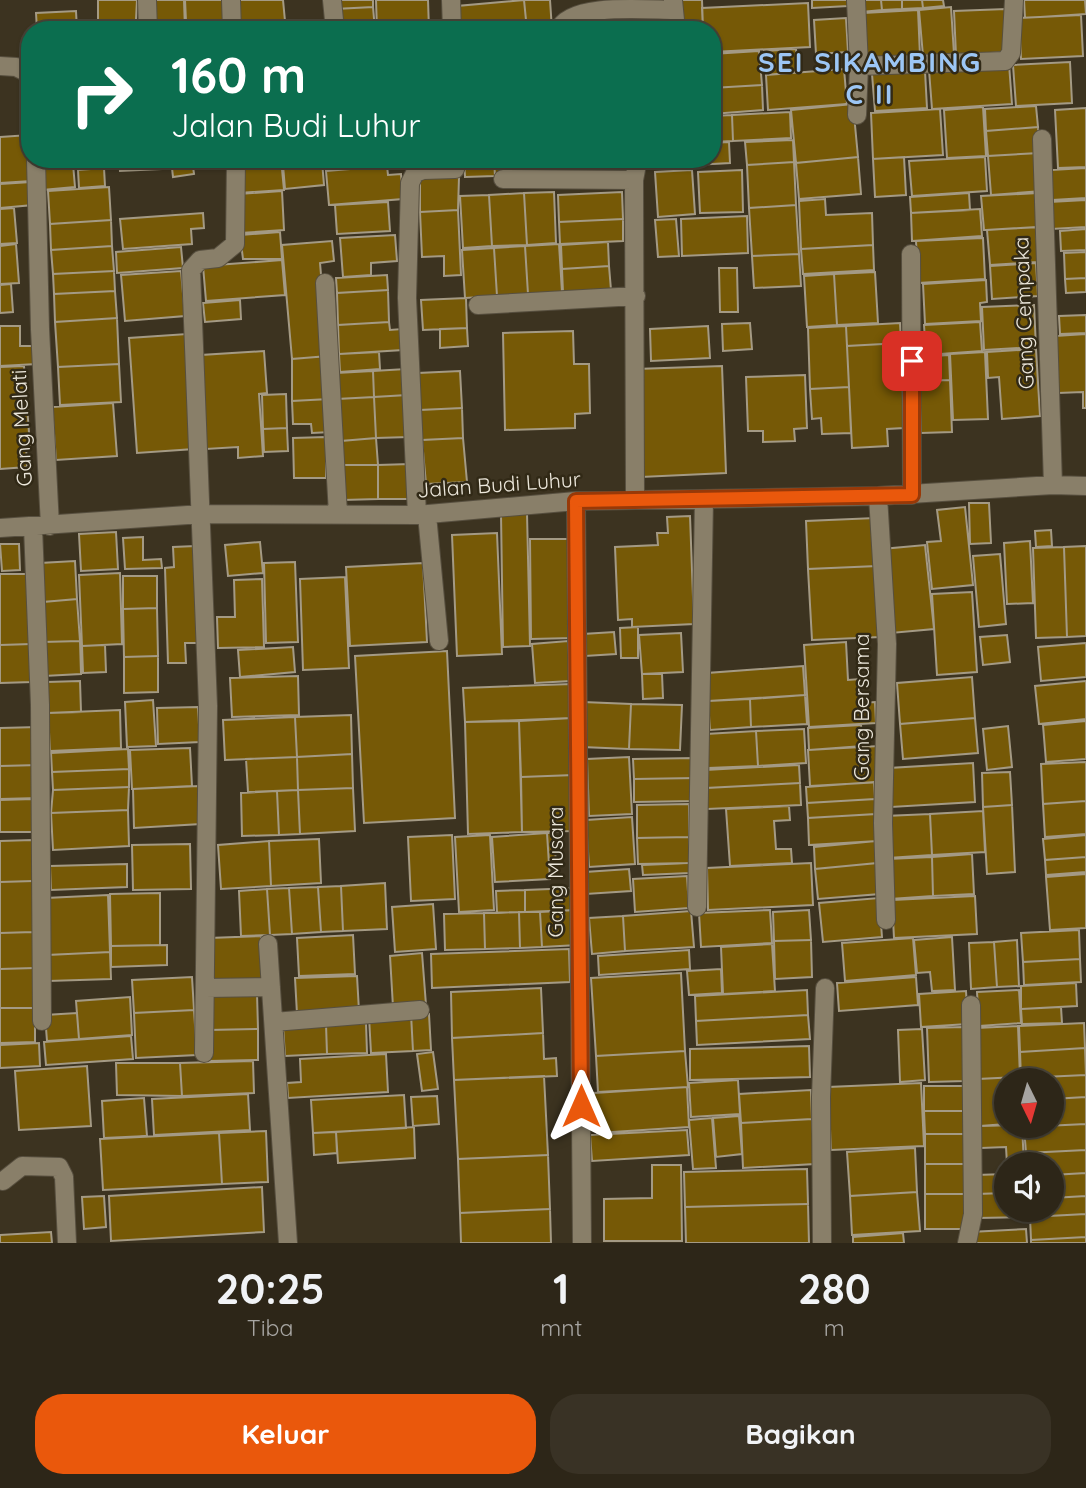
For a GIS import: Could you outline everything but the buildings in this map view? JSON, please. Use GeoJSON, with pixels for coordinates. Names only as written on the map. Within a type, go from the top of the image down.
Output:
{"type":"FeatureCollection","features":[{"type":"Feature","properties":{"kind":"street"},"geometry":{"type":"LineString","coordinates":[[147,0],[148,21]]}},
{"type":"Feature","properties":{"kind":"street"},"geometry":{"type":"LineString","coordinates":[[231,0],[232,21]]}},
{"type":"Feature","properties":{"kind":"street"},"geometry":{"type":"LineString","coordinates":[[332,0],[334,21]]}},
{"type":"Feature","properties":{"kind":"street"},"geometry":{"type":"LineString","coordinates":[[451,0],[452,21]]}},
{"type":"Feature","properties":{"kind":"street"},"geometry":{"type":"LineString","coordinates":[[856,0],[859,66],[857,116]]}},
{"type":"Feature","properties":{"kind":"street"},"geometry":{"type":"LineString","coordinates":[[859,66],[1005,61],[1011,52],[1014,0]]}},
{"type":"Feature","properties":{"kind":"street"},"geometry":{"type":"LineString","coordinates":[[565,21],[582,11],[674,5]]}},
{"type":"Feature","properties":{"kind":"street"},"geometry":{"type":"LineString","coordinates":[[0,66],[21,70]]}},
{"type":"Feature","properties":{"kind":"street","name":"Gang Cempaka"},"geometry":{"type":"LineString","coordinates":[[1042,139],[1053,485]]}},
{"type":"Feature","properties":{"kind":"street","name":"Gang Melati"},"geometry":{"type":"LineString","coordinates":[[36,168],[40,329],[42,1021]]}},
{"type":"Feature","properties":{"kind":"street"},"geometry":{"type":"LineString","coordinates":[[204,1053],[208,706],[191,270],[200,260],[218,258],[235,244],[236,168]]}},
{"type":"Feature","properties":{"kind":"street"},"geometry":{"type":"LineString","coordinates":[[439,640],[422,515],[407,298],[410,183],[415,173],[423,170],[455,168]]}},
{"type":"Feature","properties":{"kind":"street"},"geometry":{"type":"LineString","coordinates":[[635,499],[634,180],[636,168]]}},
{"type":"Feature","properties":{"kind":"street"},"geometry":{"type":"LineString","coordinates":[[503,179],[634,180]]}},
{"type":"Feature","properties":{"kind":"street"},"geometry":{"type":"LineString","coordinates":[[911,254],[912,495]]}},
{"type":"Feature","properties":{"kind":"street"},"geometry":{"type":"LineString","coordinates":[[325,283],[338,514]]}},
{"type":"Feature","properties":{"kind":"street"},"geometry":{"type":"LineString","coordinates":[[478,306],[636,296]]}},
{"type":"Feature","properties":{"kind":"street","name":"Jalan Budi Luhur"},"geometry":{"type":"LineString","coordinates":[[0,528],[202,514],[422,515],[576,501],[912,495],[1053,485],[1086,486]]}},
{"type":"Feature","properties":{"kind":"street","name":"Gang Bersama"},"geometry":{"type":"LineString","coordinates":[[878,496],[887,645],[883,823],[886,919]]}},
{"type":"Feature","properties":{"kind":"street"},"geometry":{"type":"LineString","coordinates":[[697,907],[704,499]]}},
{"type":"Feature","properties":{"kind":"street","name":"Gang Musara"},"geometry":{"type":"LineString","coordinates":[[576,501],[582,1243]]}},
{"type":"Feature","properties":{"kind":"street"},"geometry":{"type":"LineString","coordinates":[[268,944],[288,1243]]}},
{"type":"Feature","properties":{"kind":"street"},"geometry":{"type":"LineString","coordinates":[[205,988],[271,987]]}},
{"type":"Feature","properties":{"kind":"street"},"geometry":{"type":"LineString","coordinates":[[822,1243],[821,1097],[825,988]]}},
{"type":"Feature","properties":{"kind":"street"},"geometry":{"type":"LineString","coordinates":[[967,1243],[973,1214],[971,1005]]}},
{"type":"Feature","properties":{"kind":"street"},"geometry":{"type":"LineString","coordinates":[[274,1022],[420,1010]]}},
{"type":"Feature","properties":{"kind":"street"},"geometry":{"type":"LineString","coordinates":[[3,1181],[22,1166],[59,1167],[64,1177],[67,1243]]}},
{"type":"Feature","properties":{"kind":"district","name":"SEI SIKAMBING C II"},"geometry":{"type":"Point","coordinates":[870,78]}},
{"type":"Feature","properties":{"kind":"route"},"geometry":{"type":"LineString","coordinates":[[581,1106],[576,501],[912,495],[912,361]]}}]}
